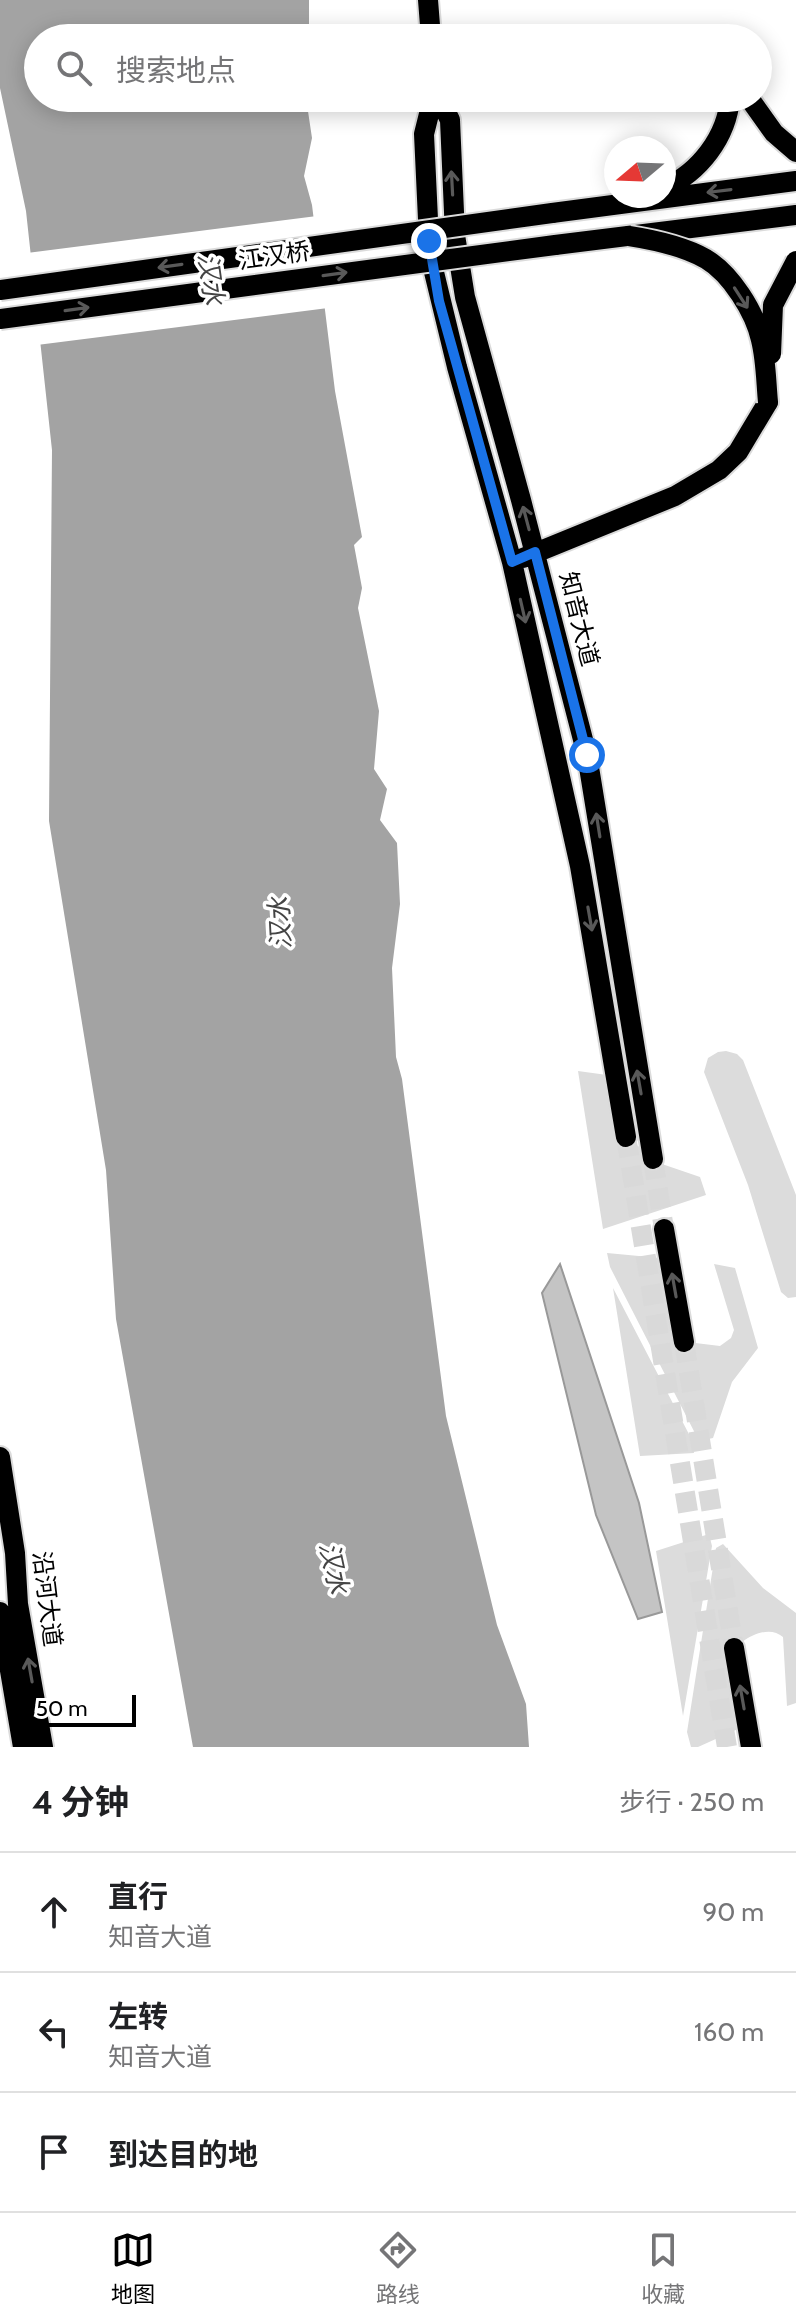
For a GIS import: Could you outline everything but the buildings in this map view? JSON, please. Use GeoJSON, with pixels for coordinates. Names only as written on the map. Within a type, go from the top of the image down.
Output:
{"type":"FeatureCollection","features":[{"type":"Feature","properties":{"kind":"main road"},"geometry":{"type":"LineString","coordinates":[[428,0],[430,24]]}},
{"type":"Feature","properties":{"kind":"main road","name":"知音大道"},"geometry":{"type":"LineString","coordinates":[[431,112],[424,134],[429,241],[439,301],[512,562],[580,866],[626,1137]]}},
{"type":"Feature","properties":{"kind":"main road","name":"知音大道"},"geometry":{"type":"LineString","coordinates":[[445,112],[450,120],[455,235],[465,297],[587,755],[653,1159]]}},
{"type":"Feature","properties":{"kind":"main road"},"geometry":{"type":"LineString","coordinates":[[676,182],[686,177],[710,150],[728,112]]}},
{"type":"Feature","properties":{"kind":"main road"},"geometry":{"type":"LineString","coordinates":[[759,112],[774,133],[796,152]]}},
{"type":"Feature","properties":{"kind":"main road","name":"江汉桥"},"geometry":{"type":"LineString","coordinates":[[676,194],[796,181]]}},
{"type":"Feature","properties":{"kind":"main road","name":"江汉桥"},"geometry":{"type":"LineString","coordinates":[[0,290],[604,204]]}},
{"type":"Feature","properties":{"kind":"main road","name":"江汉桥"},"geometry":{"type":"LineString","coordinates":[[0,319],[796,215]]}},
{"type":"Feature","properties":{"kind":"main road"},"geometry":{"type":"LineString","coordinates":[[629,236],[680,248],[708,260],[731,283],[748,307],[761,338],[768,402]]}},
{"type":"Feature","properties":{"kind":"main road"},"geometry":{"type":"LineString","coordinates":[[512,562],[675,496],[719,470],[738,452],[768,402],[773,305],[794,266]]}},
{"type":"Feature","properties":{"kind":"main road"},"geometry":{"type":"LineString","coordinates":[[664,1229],[684,1342]]}},
{"type":"Feature","properties":{"kind":"main road","name":"沿河大道"},"geometry":{"type":"LineString","coordinates":[[0,1457],[15,1553],[5,1661],[23,1747]]}},
{"type":"Feature","properties":{"kind":"main road","name":"沿河大道"},"geometry":{"type":"LineString","coordinates":[[7,1618],[43,1747]]}},
{"type":"Feature","properties":{"kind":"main road"},"geometry":{"type":"LineString","coordinates":[[734,1648],[751,1747]]}},
{"type":"Feature","properties":{"kind":"shaded area"},"geometry":{"type":"Polygon","coordinates":[[[726,1051],[737,1054],[743,1060],[796,1195],[796,1297],[788,1298],[781,1292],[748,1185],[704,1072],[708,1058],[726,1051]]]}},
{"type":"Feature","properties":{"kind":"shaded area"},"geometry":{"type":"Polygon","coordinates":[[[578,1071],[607,1075],[626,1137],[662,1164],[700,1177],[706,1195],[603,1229],[578,1071]]]}},
{"type":"Feature","properties":{"kind":"shaded area"},"geometry":{"type":"Polygon","coordinates":[[[607,1253],[660,1258],[679,1341],[720,1346],[731,1338],[734,1330],[714,1264],[735,1268],[758,1348],[732,1382],[713,1438],[699,1441],[610,1267],[607,1253]]]}},
{"type":"Feature","properties":{"kind":"shaded area"},"geometry":{"type":"Polygon","coordinates":[[[613,1288],[692,1440],[694,1453],[640,1456],[613,1288]]]}},
{"type":"Feature","properties":{"kind":"shaded area"},"geometry":{"type":"Polygon","coordinates":[[[709,1534],[712,1546],[683,1716],[656,1551],[709,1534]]]}},
{"type":"Feature","properties":{"kind":"shaded area"},"geometry":{"type":"Polygon","coordinates":[[[723,1544],[763,1588],[796,1613],[796,1703],[787,1706],[783,1637],[768,1632],[752,1636],[726,1658],[738,1729],[698,1747],[691,1747],[687,1732],[716,1548],[723,1544]]]}},
{"type":"Feature","properties":{"kind":"water","name":"汉水"},"geometry":{"type":"Polygon","coordinates":[[[0,0],[309,0],[309,24],[24,24],[24,112],[308,112],[312,138],[304,176],[312,205],[335,391],[362,537],[354,545],[362,588],[358,608],[379,711],[374,769],[387,789],[380,820],[397,843],[400,904],[392,968],[396,1057],[402,1079],[446,1416],[497,1625],[526,1704],[529,1747],[193,1747],[116,1319],[106,1170],[49,821],[52,450],[26,211],[0,88],[0,0]]]}},
{"type":"Feature","properties":{"kind":"pier"},"geometry":{"type":"Polygon","coordinates":[[[317,216],[328,308],[37,345],[27,253],[317,216]]]}},
{"type":"Feature","properties":{"kind":"tunnel"},"geometry":{"type":"LineString","coordinates":[[626,1137],[727,1747]]}},
{"type":"Feature","properties":{"kind":"tunnel"},"geometry":{"type":"LineString","coordinates":[[653,1159],[664,1229]]}},
{"type":"Feature","properties":{"kind":"tunnel"},"geometry":{"type":"LineString","coordinates":[[684,1342],[734,1648]]}},
{"type":"Feature","properties":{"kind":"route"},"geometry":{"type":"LineString","coordinates":[[429,241],[439,301],[512,562],[535,552],[587,755]]}}]}
